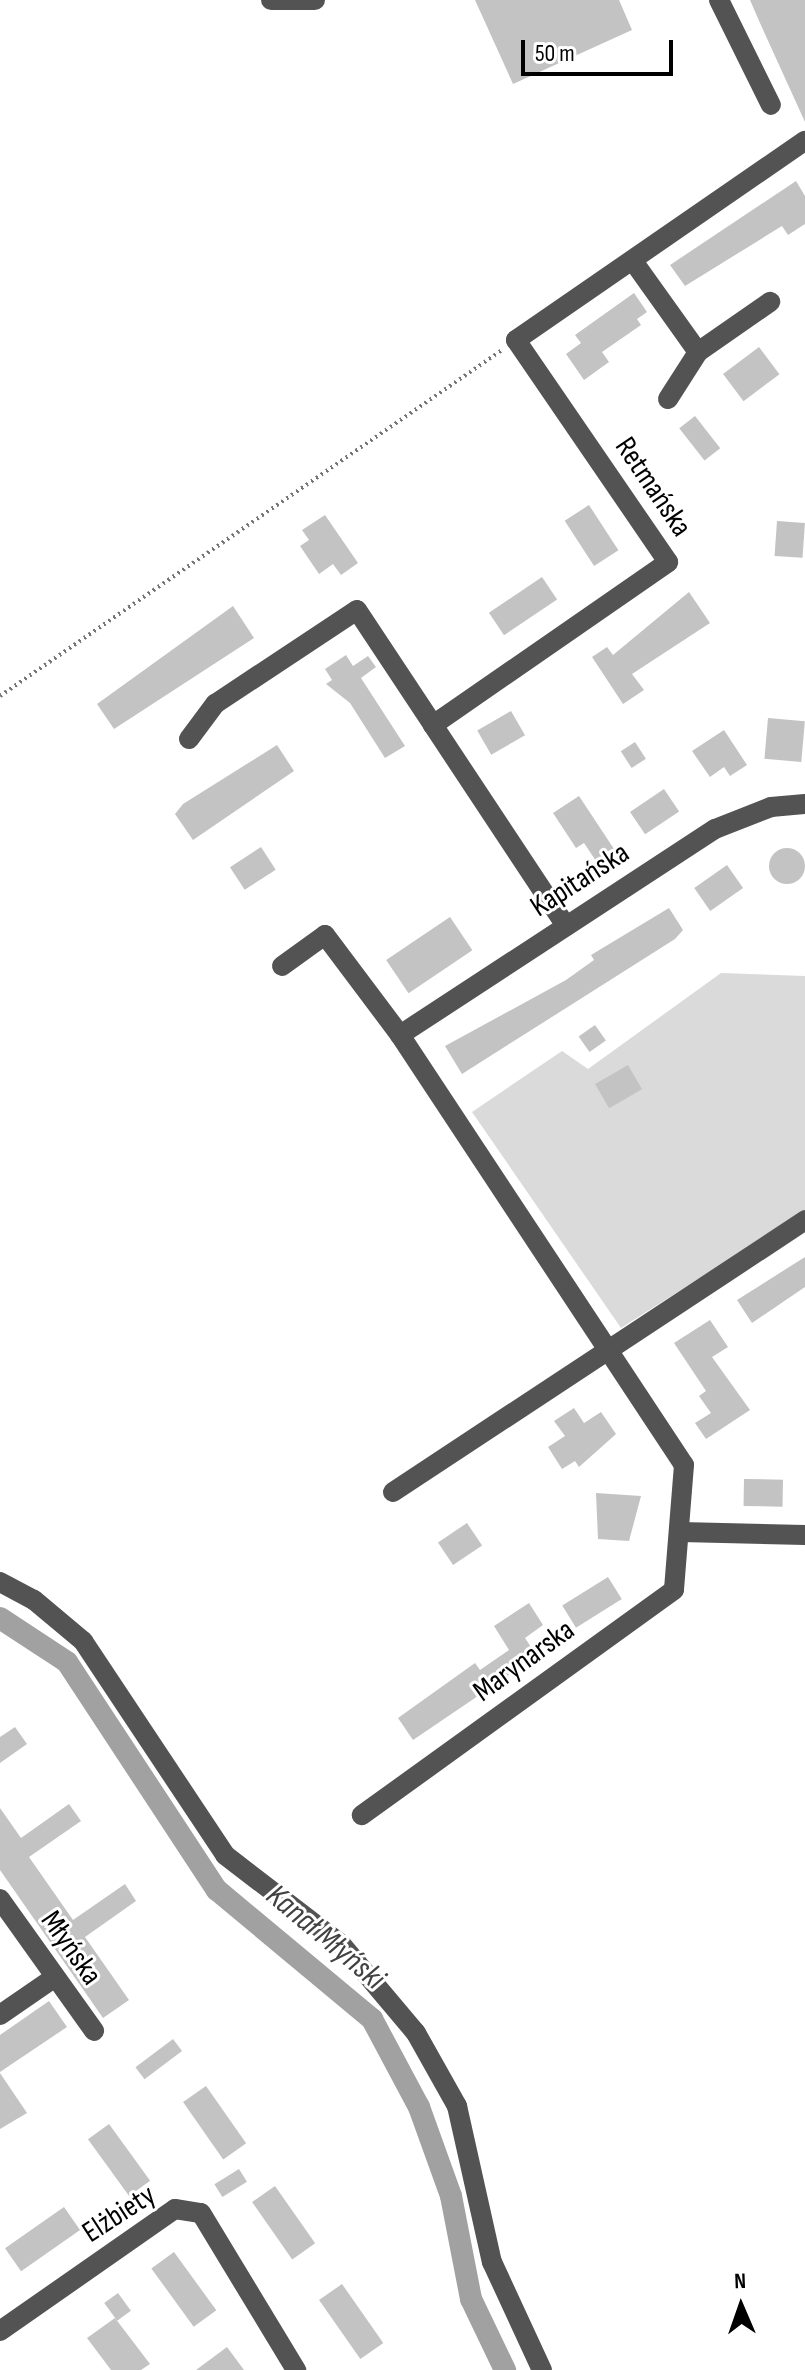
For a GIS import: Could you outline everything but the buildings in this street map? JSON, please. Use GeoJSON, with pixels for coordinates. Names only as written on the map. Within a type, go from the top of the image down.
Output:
{"type":"FeatureCollection","features":[{"type":"Feature","properties":{"kind":"street"},"geometry":{"type":"LineString","coordinates":[[271,0],[315,0]]}},
{"type":"Feature","properties":{"kind":"street"},"geometry":{"type":"LineString","coordinates":[[719,0],[771,105]]}},
{"type":"Feature","properties":{"kind":"street"},"geometry":{"type":"LineString","coordinates":[[516,340],[805,141]]}},
{"type":"Feature","properties":{"kind":"street"},"geometry":{"type":"LineString","coordinates":[[633,261],[698,352]]}},
{"type":"Feature","properties":{"kind":"street"},"geometry":{"type":"LineString","coordinates":[[668,399],[698,352],[770,302]]}},
{"type":"Feature","properties":{"kind":"street","name":"Retmańska"},"geometry":{"type":"LineString","coordinates":[[433,725],[668,562],[516,340]]}},
{"type":"Feature","properties":{"kind":"street"},"geometry":{"type":"LineString","coordinates":[[189,739],[215,704],[357,610],[566,926]]}},
{"type":"Feature","properties":{"kind":"street","name":"Kapitańska"},"geometry":{"type":"LineString","coordinates":[[400,1035],[715,829],[771,807],[805,804]]}},
{"type":"Feature","properties":{"kind":"street"},"geometry":{"type":"LineString","coordinates":[[282,966],[325,935],[400,1035],[611,1349]]}},
{"type":"Feature","properties":{"kind":"street"},"geometry":{"type":"LineString","coordinates":[[393,1492],[805,1220]]}},
{"type":"Feature","properties":{"kind":"street","name":"Marynarska"},"geometry":{"type":"LineString","coordinates":[[362,1815],[674,1590],[684,1465],[611,1349]]}},
{"type":"Feature","properties":{"kind":"street"},"geometry":{"type":"LineString","coordinates":[[681,1532],[805,1535]]}},
{"type":"Feature","properties":{"kind":"street"},"geometry":{"type":"LineString","coordinates":[[0,1582],[34,1600],[83,1641],[225,1855],[341,1944],[416,2033],[457,2106],[492,2262],[542,2370]]}},
{"type":"Feature","properties":{"kind":"street","name":"Młyńska"},"geometry":{"type":"LineString","coordinates":[[0,1899],[94,2031]]}},
{"type":"Feature","properties":{"kind":"street"},"geometry":{"type":"LineString","coordinates":[[0,2015],[55,1977]]}},
{"type":"Feature","properties":{"kind":"street","name":"Elżbiety"},"geometry":{"type":"LineString","coordinates":[[0,2331],[175,2209],[201,2213],[296,2370]]}},
{"type":"Feature","properties":{"kind":"path"},"geometry":{"type":"LineString","coordinates":[[0,696],[516,340]]}},
{"type":"Feature","properties":{"kind":"shaded area"},"geometry":{"type":"Polygon","coordinates":[[[721,973],[805,976],[805,1211],[621,1328],[472,1112],[562,1051],[588,1069],[721,973]]]}},
{"type":"Feature","properties":{"kind":"waterway","name":"Kanał Młyński"},"geometry":{"type":"LineString","coordinates":[[0,1618],[67,1662],[217,1890],[372,2019],[419,2107],[451,2196],[471,2299],[505,2370]]}}]}
